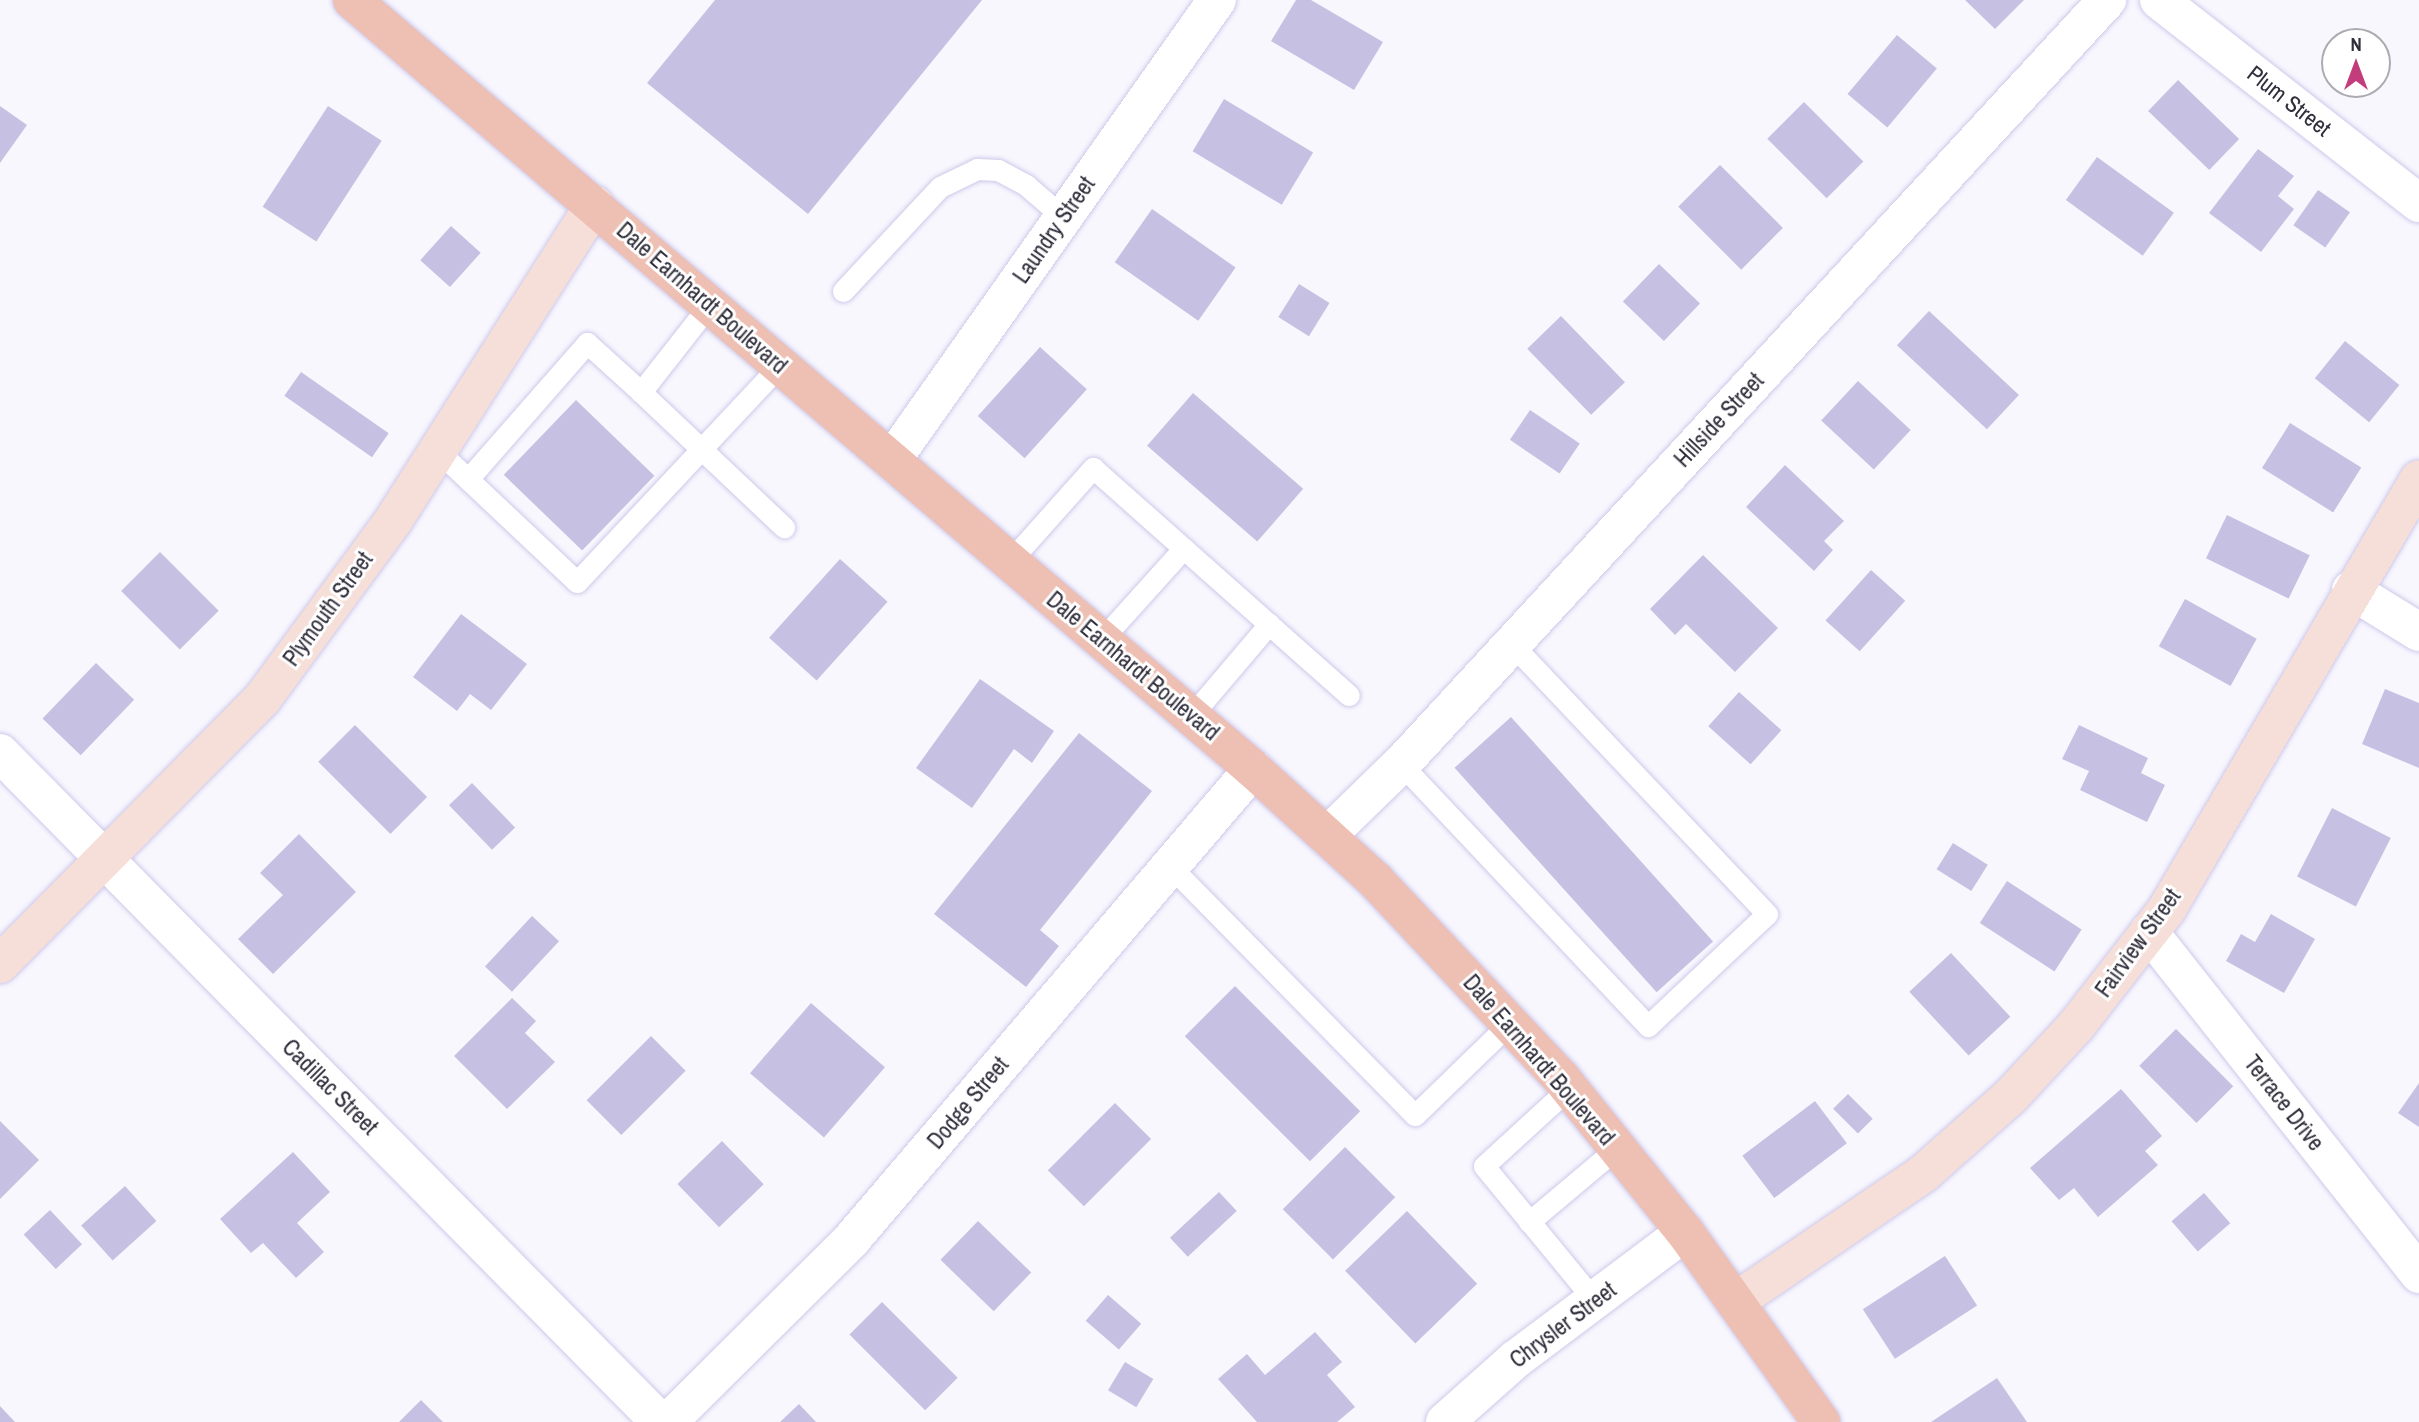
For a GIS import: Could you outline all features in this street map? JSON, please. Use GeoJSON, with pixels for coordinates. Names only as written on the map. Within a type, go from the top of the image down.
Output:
{"type":"FeatureCollection","features":[{"type":"Feature","properties":{"kind":"main road","name":"Dale Earnhardt Boulevard"},"geometry":{"type":"LineString","coordinates":[[352,0],[1102,639],[1253,769],[1377,881],[1569,1088],[1685,1232],[1821,1422]]}},
{"type":"Feature","properties":{"kind":"street","name":"Laundry Street"},"geometry":{"type":"LineString","coordinates":[[892,460],[1217,0]]}},
{"type":"Feature","properties":{"kind":"street","name":"Hillside Street"},"geometry":{"type":"LineString","coordinates":[[1326,836],[1401,764],[2107,0]]}},
{"type":"Feature","properties":{"kind":"street","name":"Plum Street"},"geometry":{"type":"LineString","coordinates":[[2159,0],[2419,203]]}},
{"type":"Feature","properties":{"kind":"street","name":"Plymouth Street"},"geometry":{"type":"LineString","coordinates":[[0,964],[263,698],[393,521],[594,205]]}},
{"type":"Feature","properties":{"kind":"street","name":"Fairview Street"},"geometry":{"type":"LineString","coordinates":[[1736,1301],[1924,1173],[2010,1097],[2076,1026],[2167,909],[2351,590],[2419,480]]}},
{"type":"Feature","properties":{"kind":"street"},"geometry":{"type":"LineString","coordinates":[[2351,590],[2419,632]]}},
{"type":"Feature","properties":{"kind":"street","name":"Cadillac Street"},"geometry":{"type":"LineString","coordinates":[[0,753],[660,1422]]}},
{"type":"Feature","properties":{"kind":"street","name":"Dodge Street"},"geometry":{"type":"LineString","coordinates":[[668,1422],[852,1239],[1253,769]]}},
{"type":"Feature","properties":{"kind":"street","name":"Terrace Drive"},"geometry":{"type":"LineString","coordinates":[[2149,932],[2419,1274]]}},
{"type":"Feature","properties":{"kind":"street","name":"Chrysler Street"},"geometry":{"type":"LineString","coordinates":[[1445,1422],[1516,1359],[1685,1232]]}},
{"type":"Feature","properties":{"kind":"lane"},"geometry":{"type":"LineString","coordinates":[[843,290],[940,187],[977,169],[998,170],[1026,185],[1063,218]]}},
{"type":"Feature","properties":{"kind":"lane"},"geometry":{"type":"LineString","coordinates":[[641,391],[710,304]]}},
{"type":"Feature","properties":{"kind":"lane"},"geometry":{"type":"LineString","coordinates":[[468,479],[587,343],[784,527]]}},
{"type":"Feature","properties":{"kind":"lane"},"geometry":{"type":"LineString","coordinates":[[438,451],[577,582],[780,365]]}},
{"type":"Feature","properties":{"kind":"lane"},"geometry":{"type":"LineString","coordinates":[[1010,561],[1093,468],[1349,695]]}},
{"type":"Feature","properties":{"kind":"lane"},"geometry":{"type":"LineString","coordinates":[[1102,639],[1184,548]]}},
{"type":"Feature","properties":{"kind":"lane"},"geometry":{"type":"LineString","coordinates":[[1191,716],[1269,624]]}},
{"type":"Feature","properties":{"kind":"lane"},"geometry":{"type":"LineString","coordinates":[[1401,764],[1648,1026],[1767,914],[1512,644]]}},
{"type":"Feature","properties":{"kind":"lane"},"geometry":{"type":"LineString","coordinates":[[1170,866],[1415,1115],[1510,1023]]}},
{"type":"Feature","properties":{"kind":"lane"},"geometry":{"type":"LineString","coordinates":[[1569,1088],[1483,1166],[1594,1300]]}},
{"type":"Feature","properties":{"kind":"lane"},"geometry":{"type":"LineString","coordinates":[[1529,1222],[1616,1148]]}},
{"type":"Feature","properties":{"kind":"building"},"geometry":{"type":"Polygon","coordinates":[[[715,0],[982,0],[808,214],[647,83],[715,0]]]}},
{"type":"Feature","properties":{"kind":"building"},"geometry":{"type":"Polygon","coordinates":[[[1296,0],[1311,0],[1383,42],[1354,90],[1271,41],[1296,0]]]}},
{"type":"Feature","properties":{"kind":"building"},"geometry":{"type":"Polygon","coordinates":[[[1965,0],[2024,0],[1995,29],[1965,0]]]}},
{"type":"Feature","properties":{"kind":"building"},"geometry":{"type":"Polygon","coordinates":[[[1897,35],[1937,68],[1887,127],[1848,94],[1897,35]]]}},
{"type":"Feature","properties":{"kind":"building"},"geometry":{"type":"Polygon","coordinates":[[[2178,80],[2239,139],[2209,170],[2148,111],[2178,80]]]}},
{"type":"Feature","properties":{"kind":"building"},"geometry":{"type":"Polygon","coordinates":[[[1224,99],[1313,153],[1282,205],[1193,151],[1224,99]]]}},
{"type":"Feature","properties":{"kind":"building"},"geometry":{"type":"Polygon","coordinates":[[[1804,102],[1863,161],[1827,198],[1767,139],[1804,102]]]}},
{"type":"Feature","properties":{"kind":"building"},"geometry":{"type":"Polygon","coordinates":[[[0,106],[27,125],[0,163],[0,106]]]}},
{"type":"Feature","properties":{"kind":"building"},"geometry":{"type":"Polygon","coordinates":[[[328,106],[382,141],[316,241],[263,207],[328,106]]]}},
{"type":"Feature","properties":{"kind":"building"},"geometry":{"type":"Polygon","coordinates":[[[2258,149],[2294,176],[2278,196],[2294,209],[2261,252],[2209,213],[2258,149]]]}},
{"type":"Feature","properties":{"kind":"building"},"geometry":{"type":"Polygon","coordinates":[[[2097,157],[2174,213],[2143,256],[2066,200],[2097,157]]]}},
{"type":"Feature","properties":{"kind":"building"},"geometry":{"type":"Polygon","coordinates":[[[1720,165],[1783,228],[1741,270],[1678,207],[1720,165]]]}},
{"type":"Feature","properties":{"kind":"building"},"geometry":{"type":"Polygon","coordinates":[[[2318,190],[2350,212],[2325,248],[2293,225],[2318,190]]]}},
{"type":"Feature","properties":{"kind":"building"},"geometry":{"type":"Polygon","coordinates":[[[1152,209],[1236,268],[1198,321],[1115,262],[1152,209]]]}},
{"type":"Feature","properties":{"kind":"building"},"geometry":{"type":"Polygon","coordinates":[[[451,226],[481,253],[450,287],[420,260],[451,226]]]}},
{"type":"Feature","properties":{"kind":"building"},"geometry":{"type":"Polygon","coordinates":[[[1659,264],[1700,304],[1664,341],[1623,301],[1659,264]]]}},
{"type":"Feature","properties":{"kind":"building"},"geometry":{"type":"Polygon","coordinates":[[[1299,284],[1330,303],[1309,336],[1278,317],[1299,284]]]}},
{"type":"Feature","properties":{"kind":"building"},"geometry":{"type":"Polygon","coordinates":[[[1929,311],[2019,395],[1987,429],[1897,345],[1929,311]]]}},
{"type":"Feature","properties":{"kind":"building"},"geometry":{"type":"Polygon","coordinates":[[[1561,316],[1625,382],[1591,415],[1527,349],[1561,316]]]}},
{"type":"Feature","properties":{"kind":"building"},"geometry":{"type":"Polygon","coordinates":[[[2345,341],[2399,385],[2369,422],[2315,378],[2345,341]]]}},
{"type":"Feature","properties":{"kind":"building"},"geometry":{"type":"Polygon","coordinates":[[[1040,347],[1087,389],[1025,458],[978,416],[1040,347]]]}},
{"type":"Feature","properties":{"kind":"building"},"geometry":{"type":"Polygon","coordinates":[[[301,372],[389,433],[372,457],[284,396],[301,372]]]}},
{"type":"Feature","properties":{"kind":"building"},"geometry":{"type":"Polygon","coordinates":[[[1858,381],[1911,430],[1874,470],[1821,420],[1858,381]]]}},
{"type":"Feature","properties":{"kind":"building"},"geometry":{"type":"Polygon","coordinates":[[[1193,393],[1303,489],[1257,542],[1147,446],[1193,393]]]}},
{"type":"Feature","properties":{"kind":"building"},"geometry":{"type":"Polygon","coordinates":[[[576,400],[654,476],[582,551],[504,475],[576,400]]]}},
{"type":"Feature","properties":{"kind":"building"},"geometry":{"type":"Polygon","coordinates":[[[1530,410],[1580,444],[1560,473],[1510,440],[1530,410]]]}},
{"type":"Feature","properties":{"kind":"building"},"geometry":{"type":"Polygon","coordinates":[[[2290,423],[2361,468],[2333,512],[2262,468],[2290,423]]]}},
{"type":"Feature","properties":{"kind":"building"},"geometry":{"type":"Polygon","coordinates":[[[1785,465],[1844,521],[1824,541],[1833,550],[1814,571],[1746,507],[1785,465]]]}},
{"type":"Feature","properties":{"kind":"building"},"geometry":{"type":"Polygon","coordinates":[[[2227,515],[2310,555],[2289,598],[2206,558],[2227,515]]]}},
{"type":"Feature","properties":{"kind":"building"},"geometry":{"type":"Polygon","coordinates":[[[160,552],[219,611],[180,650],[121,591],[160,552]]]}},
{"type":"Feature","properties":{"kind":"building"},"geometry":{"type":"Polygon","coordinates":[[[1703,555],[1778,628],[1735,672],[1686,624],[1675,635],[1650,609],[1703,555]]]}},
{"type":"Feature","properties":{"kind":"building"},"geometry":{"type":"Polygon","coordinates":[[[840,559],[888,602],[817,681],[769,638],[840,559]]]}},
{"type":"Feature","properties":{"kind":"building"},"geometry":{"type":"Polygon","coordinates":[[[1871,570],[1905,601],[1860,651],[1825,621],[1871,570]]]}},
{"type":"Feature","properties":{"kind":"building"},"geometry":{"type":"Polygon","coordinates":[[[2185,599],[2257,639],[2231,686],[2159,646],[2185,599]]]}},
{"type":"Feature","properties":{"kind":"building"},"geometry":{"type":"Polygon","coordinates":[[[461,614],[527,664],[491,710],[470,694],[457,711],[413,677],[461,614]]]}},
{"type":"Feature","properties":{"kind":"building"},"geometry":{"type":"Polygon","coordinates":[[[96,663],[134,700],[81,755],[43,718],[96,663]]]}},
{"type":"Feature","properties":{"kind":"building"},"geometry":{"type":"Polygon","coordinates":[[[980,679],[1054,731],[1032,763],[1014,749],[972,808],[916,768],[980,679]]]}},
{"type":"Feature","properties":{"kind":"building"},"geometry":{"type":"Polygon","coordinates":[[[2385,689],[2419,703],[2419,768],[2362,744],[2385,689]]]}},
{"type":"Feature","properties":{"kind":"building"},"geometry":{"type":"Polygon","coordinates":[[[1739,692],[1781,730],[1751,764],[1708,726],[1739,692]]]}},
{"type":"Feature","properties":{"kind":"building"},"geometry":{"type":"Polygon","coordinates":[[[1511,717],[1713,941],[1657,992],[1455,768],[1511,717]]]}},
{"type":"Feature","properties":{"kind":"building"},"geometry":{"type":"Polygon","coordinates":[[[355,725],[427,797],[390,834],[318,762],[355,725]]]}},
{"type":"Feature","properties":{"kind":"building"},"geometry":{"type":"Polygon","coordinates":[[[2079,725],[2148,758],[2141,773],[2165,785],[2147,822],[2080,790],[2089,771],[2062,759],[2079,725]]]}},
{"type":"Feature","properties":{"kind":"building"},"geometry":{"type":"Polygon","coordinates":[[[1079,733],[1152,791],[1040,930],[1059,946],[1026,987],[934,914],[1079,733]]]}},
{"type":"Feature","properties":{"kind":"building"},"geometry":{"type":"Polygon","coordinates":[[[472,783],[515,828],[492,850],[449,805],[472,783]]]}},
{"type":"Feature","properties":{"kind":"building"},"geometry":{"type":"Polygon","coordinates":[[[2332,808],[2391,838],[2356,907],[2297,877],[2332,808]]]}},
{"type":"Feature","properties":{"kind":"building"},"geometry":{"type":"Polygon","coordinates":[[[299,834],[356,892],[273,974],[238,939],[283,895],[260,873],[299,834]]]}},
{"type":"Feature","properties":{"kind":"building"},"geometry":{"type":"Polygon","coordinates":[[[1953,843],[1988,865],[1971,891],[1937,869],[1953,843]]]}},
{"type":"Feature","properties":{"kind":"building"},"geometry":{"type":"Polygon","coordinates":[[[2007,881],[2082,929],[2054,971],[1980,923],[2007,881]]]}},
{"type":"Feature","properties":{"kind":"building"},"geometry":{"type":"Polygon","coordinates":[[[2271,914],[2315,939],[2284,993],[2226,961],[2241,934],[2255,942],[2271,914]]]}},
{"type":"Feature","properties":{"kind":"building"},"geometry":{"type":"Polygon","coordinates":[[[532,916],[559,941],[512,992],[485,966],[532,916]]]}},
{"type":"Feature","properties":{"kind":"building"},"geometry":{"type":"Polygon","coordinates":[[[1951,953],[2010,1017],[1969,1056],[1909,992],[1951,953]]]}},
{"type":"Feature","properties":{"kind":"building"},"geometry":{"type":"Polygon","coordinates":[[[1235,986],[1360,1111],[1310,1161],[1185,1036],[1235,986]]]}},
{"type":"Feature","properties":{"kind":"building"},"geometry":{"type":"Polygon","coordinates":[[[512,998],[536,1021],[525,1033],[555,1062],[507,1109],[454,1056],[512,998]]]}},
{"type":"Feature","properties":{"kind":"building"},"geometry":{"type":"Polygon","coordinates":[[[811,1003],[885,1067],[824,1137],[750,1073],[811,1003]]]}},
{"type":"Feature","properties":{"kind":"building"},"geometry":{"type":"Polygon","coordinates":[[[2176,1029],[2233,1086],[2197,1123],[2139,1066],[2176,1029]]]}},
{"type":"Feature","properties":{"kind":"building"},"geometry":{"type":"Polygon","coordinates":[[[651,1036],[686,1071],[621,1135],[587,1100],[651,1036]]]}},
{"type":"Feature","properties":{"kind":"building"},"geometry":{"type":"Polygon","coordinates":[[[2419,1083],[2419,1127],[2398,1113],[2419,1083]]]}},
{"type":"Feature","properties":{"kind":"building"},"geometry":{"type":"Polygon","coordinates":[[[2121,1089],[2162,1136],[2145,1151],[2158,1165],[2098,1217],[2074,1188],[2059,1200],[2030,1168],[2121,1089]]]}},
{"type":"Feature","properties":{"kind":"building"},"geometry":{"type":"Polygon","coordinates":[[[1848,1094],[1873,1119],[1858,1134],[1833,1109],[1848,1094]]]}},
{"type":"Feature","properties":{"kind":"building"},"geometry":{"type":"Polygon","coordinates":[[[1815,1101],[1847,1143],[1774,1198],[1742,1156],[1815,1101]]]}},
{"type":"Feature","properties":{"kind":"building"},"geometry":{"type":"Polygon","coordinates":[[[1115,1103],[1151,1139],[1084,1206],[1048,1170],[1115,1103]]]}},
{"type":"Feature","properties":{"kind":"building"},"geometry":{"type":"Polygon","coordinates":[[[0,1121],[39,1160],[0,1199],[0,1121]]]}},
{"type":"Feature","properties":{"kind":"building"},"geometry":{"type":"Polygon","coordinates":[[[722,1141],[764,1184],[719,1227],[677,1184],[722,1141]]]}},
{"type":"Feature","properties":{"kind":"building"},"geometry":{"type":"Polygon","coordinates":[[[1345,1147],[1395,1197],[1333,1259],[1283,1209],[1345,1147]]]}},
{"type":"Feature","properties":{"kind":"building"},"geometry":{"type":"Polygon","coordinates":[[[293,1152],[330,1192],[297,1223],[324,1252],[296,1278],[263,1243],[251,1253],[220,1219],[293,1152]]]}},
{"type":"Feature","properties":{"kind":"building"},"geometry":{"type":"Polygon","coordinates":[[[125,1186],[156,1221],[113,1260],[81,1225],[125,1186]]]}},
{"type":"Feature","properties":{"kind":"building"},"geometry":{"type":"Polygon","coordinates":[[[1219,1192],[1237,1211],[1188,1257],[1170,1238],[1219,1192]]]}},
{"type":"Feature","properties":{"kind":"building"},"geometry":{"type":"Polygon","coordinates":[[[2204,1193],[2230,1223],[2198,1251],[2172,1221],[2204,1193]]]}},
{"type":"Feature","properties":{"kind":"building"},"geometry":{"type":"Polygon","coordinates":[[[50,1210],[82,1244],[56,1269],[24,1235],[50,1210]]]}},
{"type":"Feature","properties":{"kind":"building"},"geometry":{"type":"Polygon","coordinates":[[[1407,1211],[1477,1284],[1415,1343],[1345,1271],[1407,1211]]]}},
{"type":"Feature","properties":{"kind":"building"},"geometry":{"type":"Polygon","coordinates":[[[978,1221],[1031,1272],[994,1311],[940,1260],[978,1221]]]}},
{"type":"Feature","properties":{"kind":"building"},"geometry":{"type":"Polygon","coordinates":[[[1945,1256],[1977,1305],[1895,1359],[1863,1309],[1945,1256]]]}},
{"type":"Feature","properties":{"kind":"building"},"geometry":{"type":"Polygon","coordinates":[[[1108,1295],[1141,1324],[1119,1350],[1086,1321],[1108,1295]]]}},
{"type":"Feature","properties":{"kind":"building"},"geometry":{"type":"Polygon","coordinates":[[[882,1302],[958,1378],[925,1410],[849,1335],[882,1302]]]}},
{"type":"Feature","properties":{"kind":"building"},"geometry":{"type":"Polygon","coordinates":[[[1315,1332],[1342,1362],[1327,1375],[1355,1407],[1337,1422],[1257,1422],[1218,1379],[1247,1354],[1265,1375],[1315,1332]]]}},
{"type":"Feature","properties":{"kind":"building"},"geometry":{"type":"Polygon","coordinates":[[[1125,1362],[1153,1379],[1136,1407],[1108,1390],[1125,1362]]]}},
{"type":"Feature","properties":{"kind":"building"},"geometry":{"type":"Polygon","coordinates":[[[1997,1378],[2027,1422],[1931,1422],[1997,1378]]]}},
{"type":"Feature","properties":{"kind":"building"},"geometry":{"type":"Polygon","coordinates":[[[421,1400],[443,1422],[399,1422],[421,1400]]]}},
{"type":"Feature","properties":{"kind":"building"},"geometry":{"type":"Polygon","coordinates":[[[799,1404],[816,1422],[780,1422],[799,1404]]]}},
{"type":"Feature","properties":{"kind":"building"},"geometry":{"type":"Polygon","coordinates":[[[0,1406],[15,1422],[0,1422],[0,1406]]]}}]}
